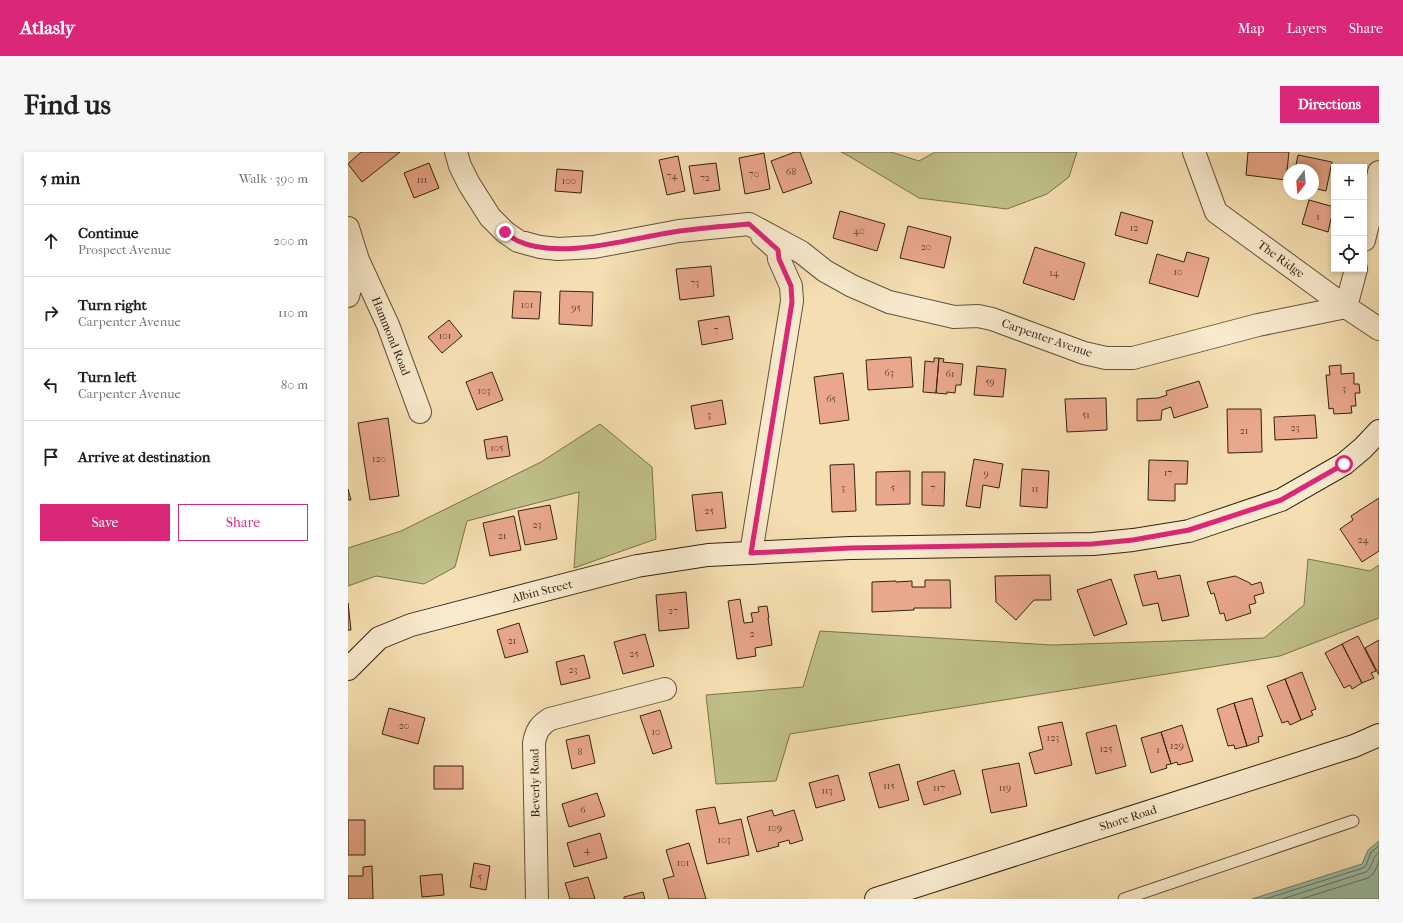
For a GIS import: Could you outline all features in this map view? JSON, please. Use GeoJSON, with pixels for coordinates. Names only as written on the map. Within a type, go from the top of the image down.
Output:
{"type":"FeatureCollection","features":[{"type":"Feature","properties":{"kind":"street"},"geometry":{"type":"LineString","coordinates":[[456,152],[460,166],[469,184],[490,217],[505,232],[518,241],[540,248],[558,249],[594,247],[679,231],[749,224],[778,250],[779,259],[791,286],[792,302],[751,553]]}},
{"type":"Feature","properties":{"kind":"street","name":"The Ridge"},"geometry":{"type":"LineString","coordinates":[[1194,152],[1216,212],[1346,307]]}},
{"type":"Feature","properties":{"kind":"street"},"geometry":{"type":"LineString","coordinates":[[1365,236],[1379,172]]}},
{"type":"Feature","properties":{"kind":"street","name":"Carpenter Avenue"},"geometry":{"type":"LineString","coordinates":[[749,224],[801,252],[825,271],[852,286],[889,302],[954,317],[978,316],[992,319],[1084,353],[1106,358],[1133,358],[1258,325],[1346,307]]}},
{"type":"Feature","properties":{"kind":"street","name":"Hammond Road"},"geometry":{"type":"LineString","coordinates":[[348,228],[358,260],[388,325],[420,412]]}},
{"type":"Feature","properties":{"kind":"street"},"geometry":{"type":"LineString","coordinates":[[348,296],[358,260]]}},
{"type":"Feature","properties":{"kind":"street"},"geometry":{"type":"LineString","coordinates":[[1355,272],[1346,307],[1379,329]]}},
{"type":"Feature","properties":{"kind":"street","name":"Albin Street"},"geometry":{"type":"LineString","coordinates":[[348,669],[380,638],[411,625],[637,566],[708,555],[850,548],[1092,544],[1133,540],[1189,530],[1281,500],[1344,464],[1363,448],[1379,431]]}},
{"type":"Feature","properties":{"kind":"street","name":"Beverly Road"},"geometry":{"type":"LineString","coordinates":[[537,899],[534,743],[539,728],[550,718],[665,689]]}},
{"type":"Feature","properties":{"kind":"street","name":"Shore Road"},"geometry":{"type":"LineString","coordinates":[[876,899],[914,893],[1354,746],[1379,735]]}},
{"type":"Feature","properties":{"kind":"lane"},"geometry":{"type":"LineString","coordinates":[[1124,899],[1353,821]]}},
{"type":"Feature","properties":{"kind":"green space"},"geometry":{"type":"Polygon","coordinates":[[[841,152],[891,152],[919,161],[935,152],[1077,152],[1069,177],[1047,194],[1007,209],[919,198],[841,152]]]}},
{"type":"Feature","properties":{"kind":"green space"},"geometry":{"type":"Polygon","coordinates":[[[600,424],[652,467],[656,539],[574,568],[579,492],[467,521],[455,567],[424,584],[376,576],[348,586],[348,548],[401,531],[541,462],[600,424]]]}},
{"type":"Feature","properties":{"kind":"green space"},"geometry":{"type":"Polygon","coordinates":[[[1308,559],[1370,571],[1379,565],[1379,618],[1280,656],[790,734],[776,781],[716,784],[706,695],[803,687],[820,631],[1052,645],[1264,638],[1304,605],[1308,559]]]}},
{"type":"Feature","properties":{"kind":"water"},"geometry":{"type":"Polygon","coordinates":[[[1379,841],[1379,899],[1252,899],[1362,864],[1368,850],[1379,841]]]}},
{"type":"Feature","properties":{"kind":"building"},"geometry":{"type":"Polygon","coordinates":[[[361,152],[400,152],[362,182],[348,164],[361,152]]]}},
{"type":"Feature","properties":{"kind":"building"},"geometry":{"type":"Polygon","coordinates":[[[795,152],[800,152],[812,183],[783,193],[771,161],[795,152]]]}},
{"type":"Feature","properties":{"kind":"building"},"geometry":{"type":"Polygon","coordinates":[[[1248,152],[1289,152],[1288,164],[1283,164],[1283,180],[1246,175],[1248,152]]]}},
{"type":"Feature","properties":{"kind":"building"},"geometry":{"type":"Polygon","coordinates":[[[764,153],[770,189],[745,194],[739,158],[764,153]]]}},
{"type":"Feature","properties":{"kind":"building"},"geometry":{"type":"Polygon","coordinates":[[[1298,155],[1332,162],[1326,191],[1319,189],[1319,164],[1296,164],[1298,155]]]}},
{"type":"Feature","properties":{"kind":"building"},"geometry":{"type":"Polygon","coordinates":[[[678,156],[685,191],[667,195],[659,160],[678,156]]]}},
{"type":"Feature","properties":{"kind":"building"},"geometry":{"type":"Polygon","coordinates":[[[429,163],[439,188],[414,198],[404,173],[429,163]]]}},
{"type":"Feature","properties":{"kind":"building"},"geometry":{"type":"Polygon","coordinates":[[[716,163],[720,190],[694,194],[689,166],[716,163]]]}},
{"type":"Feature","properties":{"kind":"building"},"geometry":{"type":"Polygon","coordinates":[[[557,169],[583,171],[581,193],[555,191],[557,169]]]}},
{"type":"Feature","properties":{"kind":"building"},"geometry":{"type":"Polygon","coordinates":[[[1309,200],[1331,206],[1331,220],[1328,232],[1302,224],[1309,200]]]}},
{"type":"Feature","properties":{"kind":"building"},"geometry":{"type":"Polygon","coordinates":[[[840,211],[885,224],[877,251],[833,238],[840,211]]]}},
{"type":"Feature","properties":{"kind":"building"},"geometry":{"type":"Polygon","coordinates":[[[1121,212],[1153,221],[1147,244],[1115,235],[1121,212]]]}},
{"type":"Feature","properties":{"kind":"building"},"geometry":{"type":"Polygon","coordinates":[[[908,226],[951,237],[944,268],[900,258],[908,226]]]}},
{"type":"Feature","properties":{"kind":"building"},"geometry":{"type":"Polygon","coordinates":[[[1035,247],[1085,263],[1074,300],[1023,283],[1035,247]]]}},
{"type":"Feature","properties":{"kind":"building"},"geometry":{"type":"Polygon","coordinates":[[[1187,252],[1209,258],[1198,297],[1149,283],[1157,254],[1184,262],[1187,252]]]}},
{"type":"Feature","properties":{"kind":"building"},"geometry":{"type":"Polygon","coordinates":[[[711,266],[714,296],[680,300],[676,269],[711,266]]]}},
{"type":"Feature","properties":{"kind":"building"},"geometry":{"type":"Polygon","coordinates":[[[514,291],[541,292],[539,319],[512,318],[514,291]]]}},
{"type":"Feature","properties":{"kind":"building"},"geometry":{"type":"Polygon","coordinates":[[[560,291],[593,292],[592,326],[559,324],[560,291]]]}},
{"type":"Feature","properties":{"kind":"building"},"geometry":{"type":"Polygon","coordinates":[[[729,316],[733,339],[702,345],[698,321],[729,316]]]}},
{"type":"Feature","properties":{"kind":"building"},"geometry":{"type":"Polygon","coordinates":[[[449,320],[462,336],[442,353],[428,337],[449,320]]]}},
{"type":"Feature","properties":{"kind":"building"},"geometry":{"type":"Polygon","coordinates":[[[911,357],[913,387],[868,390],[866,360],[911,357]]]}},
{"type":"Feature","properties":{"kind":"building"},"geometry":{"type":"Polygon","coordinates":[[[934,358],[939,358],[936,393],[923,392],[925,361],[934,362],[934,358]]]}},
{"type":"Feature","properties":{"kind":"building"},"geometry":{"type":"Polygon","coordinates":[[[939,358],[944,359],[943,362],[963,364],[961,385],[956,385],[955,393],[936,393],[939,358]]]}},
{"type":"Feature","properties":{"kind":"building"},"geometry":{"type":"Polygon","coordinates":[[[1341,365],[1341,374],[1354,373],[1354,384],[1359,384],[1360,393],[1355,393],[1356,406],[1351,406],[1352,413],[1334,414],[1333,408],[1329,409],[1326,375],[1330,375],[1329,366],[1341,365]]]}},
{"type":"Feature","properties":{"kind":"building"},"geometry":{"type":"Polygon","coordinates":[[[977,366],[1006,369],[1003,397],[974,395],[977,366]]]}},
{"type":"Feature","properties":{"kind":"building"},"geometry":{"type":"Polygon","coordinates":[[[492,372],[503,400],[477,410],[466,382],[492,372]]]}},
{"type":"Feature","properties":{"kind":"building"},"geometry":{"type":"Polygon","coordinates":[[[843,373],[849,420],[820,424],[814,377],[843,373]]]}},
{"type":"Feature","properties":{"kind":"building"},"geometry":{"type":"Polygon","coordinates":[[[1199,381],[1208,407],[1174,418],[1171,407],[1162,410],[1161,420],[1137,421],[1137,399],[1158,398],[1167,395],[1166,391],[1199,381]]]}},
{"type":"Feature","properties":{"kind":"building"},"geometry":{"type":"Polygon","coordinates":[[[1106,398],[1107,430],[1067,432],[1065,399],[1106,398]]]}},
{"type":"Feature","properties":{"kind":"building"},"geometry":{"type":"Polygon","coordinates":[[[722,400],[726,424],[695,429],[691,406],[722,400]]]}},
{"type":"Feature","properties":{"kind":"building"},"geometry":{"type":"Polygon","coordinates":[[[1227,409],[1261,409],[1262,452],[1228,453],[1227,409]]]}},
{"type":"Feature","properties":{"kind":"building"},"geometry":{"type":"Polygon","coordinates":[[[1315,415],[1317,438],[1275,440],[1274,417],[1315,415]]]}},
{"type":"Feature","properties":{"kind":"building"},"geometry":{"type":"Polygon","coordinates":[[[388,418],[399,496],[370,500],[358,423],[388,418]]]}},
{"type":"Feature","properties":{"kind":"building"},"geometry":{"type":"Polygon","coordinates":[[[507,436],[510,456],[487,459],[484,440],[507,436]]]}},
{"type":"Feature","properties":{"kind":"building"},"geometry":{"type":"Polygon","coordinates":[[[974,459],[1003,464],[999,488],[983,485],[980,508],[966,506],[974,459]]]}},
{"type":"Feature","properties":{"kind":"building"},"geometry":{"type":"Polygon","coordinates":[[[1149,460],[1188,461],[1187,484],[1175,484],[1175,501],[1148,500],[1149,460]]]}},
{"type":"Feature","properties":{"kind":"building"},"geometry":{"type":"Polygon","coordinates":[[[854,464],[856,511],[832,512],[830,465],[854,464]]]}},
{"type":"Feature","properties":{"kind":"building"},"geometry":{"type":"Polygon","coordinates":[[[1022,469],[1049,471],[1047,508],[1020,506],[1022,469]]]}},
{"type":"Feature","properties":{"kind":"building"},"geometry":{"type":"Polygon","coordinates":[[[910,471],[910,504],[876,505],[876,472],[910,471]]]}},
{"type":"Feature","properties":{"kind":"building"},"geometry":{"type":"Polygon","coordinates":[[[922,472],[945,472],[944,506],[922,505],[922,472]]]}},
{"type":"Feature","properties":{"kind":"building"},"geometry":{"type":"Polygon","coordinates":[[[348,489],[351,500],[348,500],[348,489]]]}},
{"type":"Feature","properties":{"kind":"building"},"geometry":{"type":"Polygon","coordinates":[[[722,492],[726,528],[696,531],[692,495],[722,492]]]}},
{"type":"Feature","properties":{"kind":"building"},"geometry":{"type":"Polygon","coordinates":[[[1379,498],[1379,551],[1362,562],[1340,529],[1353,520],[1351,516],[1379,498]]]}},
{"type":"Feature","properties":{"kind":"building"},"geometry":{"type":"Polygon","coordinates":[[[550,505],[557,539],[525,545],[518,511],[550,505]]]}},
{"type":"Feature","properties":{"kind":"building"},"geometry":{"type":"Polygon","coordinates":[[[514,516],[521,550],[490,556],[483,523],[514,516]]]}},
{"type":"Feature","properties":{"kind":"building"},"geometry":{"type":"Polygon","coordinates":[[[1156,571],[1158,579],[1180,575],[1189,616],[1162,621],[1158,603],[1143,606],[1134,575],[1156,571]]]}},
{"type":"Feature","properties":{"kind":"building"},"geometry":{"type":"Polygon","coordinates":[[[1050,575],[1051,600],[1034,600],[1016,620],[996,602],[995,576],[1050,575]]]}},
{"type":"Feature","properties":{"kind":"building"},"geometry":{"type":"Polygon","coordinates":[[[1235,576],[1250,583],[1251,585],[1261,582],[1264,593],[1254,596],[1256,603],[1249,605],[1251,613],[1226,621],[1224,613],[1220,614],[1214,593],[1211,594],[1207,582],[1235,576]]]}},
{"type":"Feature","properties":{"kind":"building"},"geometry":{"type":"Polygon","coordinates":[[[1111,579],[1127,624],[1094,636],[1077,590],[1111,579]]]}},
{"type":"Feature","properties":{"kind":"building"},"geometry":{"type":"Polygon","coordinates":[[[925,580],[950,580],[951,608],[914,608],[914,610],[872,612],[872,582],[912,581],[912,587],[925,587],[925,580]]]}},
{"type":"Feature","properties":{"kind":"building"},"geometry":{"type":"Polygon","coordinates":[[[686,592],[689,628],[659,631],[656,595],[686,592]]]}},
{"type":"Feature","properties":{"kind":"building"},"geometry":{"type":"Polygon","coordinates":[[[740,599],[744,623],[753,622],[751,613],[759,612],[758,607],[767,606],[772,645],[755,648],[756,656],[737,659],[728,601],[740,599]]]}},
{"type":"Feature","properties":{"kind":"building"},"geometry":{"type":"Polygon","coordinates":[[[348,603],[351,630],[348,630],[348,603]]]}},
{"type":"Feature","properties":{"kind":"building"},"geometry":{"type":"Polygon","coordinates":[[[519,623],[528,652],[505,658],[497,630],[519,623]]]}},
{"type":"Feature","properties":{"kind":"building"},"geometry":{"type":"Polygon","coordinates":[[[645,634],[654,666],[623,674],[614,642],[645,634]]]}},
{"type":"Feature","properties":{"kind":"building"},"geometry":{"type":"Polygon","coordinates":[[[1358,636],[1376,671],[1371,673],[1374,678],[1362,683],[1342,644],[1358,636]]]}},
{"type":"Feature","properties":{"kind":"building"},"geometry":{"type":"Polygon","coordinates":[[[1379,640],[1379,675],[1365,648],[1379,640]]]}},
{"type":"Feature","properties":{"kind":"building"},"geometry":{"type":"Polygon","coordinates":[[[1342,644],[1362,683],[1352,689],[1350,685],[1344,688],[1325,653],[1342,644]]]}},
{"type":"Feature","properties":{"kind":"building"},"geometry":{"type":"Polygon","coordinates":[[[584,655],[590,678],[561,685],[556,662],[584,655]]]}},
{"type":"Feature","properties":{"kind":"building"},"geometry":{"type":"Polygon","coordinates":[[[1302,672],[1316,709],[1311,711],[1313,715],[1301,720],[1285,679],[1302,672]]]}},
{"type":"Feature","properties":{"kind":"building"},"geometry":{"type":"Polygon","coordinates":[[[1285,679],[1301,720],[1290,725],[1288,721],[1282,723],[1267,686],[1285,679]]]}},
{"type":"Feature","properties":{"kind":"building"},"geometry":{"type":"Polygon","coordinates":[[[1252,698],[1263,736],[1258,737],[1259,742],[1247,746],[1234,703],[1252,698]]]}},
{"type":"Feature","properties":{"kind":"building"},"geometry":{"type":"Polygon","coordinates":[[[1234,703],[1247,746],[1235,749],[1234,745],[1228,746],[1217,709],[1234,703]]]}},
{"type":"Feature","properties":{"kind":"building"},"geometry":{"type":"Polygon","coordinates":[[[389,708],[425,718],[418,744],[382,734],[389,708]]]}},
{"type":"Feature","properties":{"kind":"building"},"geometry":{"type":"Polygon","coordinates":[[[660,710],[672,748],[653,754],[640,716],[660,710]]]}},
{"type":"Feature","properties":{"kind":"building"},"geometry":{"type":"Polygon","coordinates":[[[1062,722],[1072,765],[1035,774],[1029,753],[1043,749],[1038,727],[1062,722]]]}},
{"type":"Feature","properties":{"kind":"building"},"geometry":{"type":"Polygon","coordinates":[[[1116,725],[1126,766],[1096,774],[1086,733],[1116,725]]]}},
{"type":"Feature","properties":{"kind":"building"},"geometry":{"type":"Polygon","coordinates":[[[1182,725],[1193,761],[1178,765],[1177,762],[1171,764],[1161,732],[1182,725]]]}},
{"type":"Feature","properties":{"kind":"building"},"geometry":{"type":"Polygon","coordinates":[[[1161,732],[1171,764],[1166,765],[1167,768],[1151,773],[1141,738],[1161,732]]]}},
{"type":"Feature","properties":{"kind":"building"},"geometry":{"type":"Polygon","coordinates":[[[589,735],[595,763],[572,769],[566,740],[589,735]]]}},
{"type":"Feature","properties":{"kind":"building"},"geometry":{"type":"Polygon","coordinates":[[[1019,763],[1027,806],[991,813],[982,770],[1019,763]]]}},
{"type":"Feature","properties":{"kind":"building"},"geometry":{"type":"Polygon","coordinates":[[[899,764],[909,800],[879,808],[869,773],[899,764]]]}},
{"type":"Feature","properties":{"kind":"building"},"geometry":{"type":"Polygon","coordinates":[[[434,766],[463,766],[463,789],[434,789],[434,766]]]}},
{"type":"Feature","properties":{"kind":"building"},"geometry":{"type":"Polygon","coordinates":[[[954,770],[961,794],[924,805],[917,782],[954,770]]]}},
{"type":"Feature","properties":{"kind":"building"},"geometry":{"type":"Polygon","coordinates":[[[838,775],[845,800],[816,808],[809,783],[838,775]]]}},
{"type":"Feature","properties":{"kind":"building"},"geometry":{"type":"Polygon","coordinates":[[[597,793],[605,816],[569,827],[562,804],[597,793]]]}},
{"type":"Feature","properties":{"kind":"building"},"geometry":{"type":"Polygon","coordinates":[[[715,807],[719,824],[741,819],[749,855],[707,864],[696,810],[715,807]]]}},
{"type":"Feature","properties":{"kind":"building"},"geometry":{"type":"Polygon","coordinates":[[[772,810],[774,816],[794,810],[803,840],[790,844],[789,840],[778,843],[779,846],[757,852],[747,817],[772,810]]]}},
{"type":"Feature","properties":{"kind":"building"},"geometry":{"type":"Polygon","coordinates":[[[348,820],[365,820],[365,855],[348,855],[348,820]]]}},
{"type":"Feature","properties":{"kind":"building"},"geometry":{"type":"Polygon","coordinates":[[[600,833],[607,858],[574,867],[567,843],[600,833]]]}},
{"type":"Feature","properties":{"kind":"building"},"geometry":{"type":"Polygon","coordinates":[[[689,843],[706,899],[669,899],[663,879],[674,876],[666,850],[689,843]]]}},
{"type":"Feature","properties":{"kind":"building"},"geometry":{"type":"Polygon","coordinates":[[[474,863],[490,866],[486,890],[470,887],[474,863]]]}},
{"type":"Feature","properties":{"kind":"building"},"geometry":{"type":"Polygon","coordinates":[[[372,866],[373,899],[348,899],[348,876],[363,876],[363,867],[372,866]]]}},
{"type":"Feature","properties":{"kind":"building"},"geometry":{"type":"Polygon","coordinates":[[[442,874],[444,895],[422,897],[420,876],[442,874]]]}},
{"type":"Feature","properties":{"kind":"building"},"geometry":{"type":"Polygon","coordinates":[[[588,877],[595,899],[570,899],[565,883],[588,877]]]}},
{"type":"Feature","properties":{"kind":"building"},"geometry":{"type":"Polygon","coordinates":[[[643,892],[645,899],[624,899],[624,897],[643,892]]]}},
{"type":"Feature","properties":{"kind":"route"},"geometry":{"type":"LineString","coordinates":[[505,232],[518,241],[540,248],[558,249],[594,247],[679,231],[749,224],[778,250],[779,259],[791,286],[792,302],[751,553],[850,548],[1092,544],[1133,540],[1189,530],[1281,500],[1344,464]]}}]}
